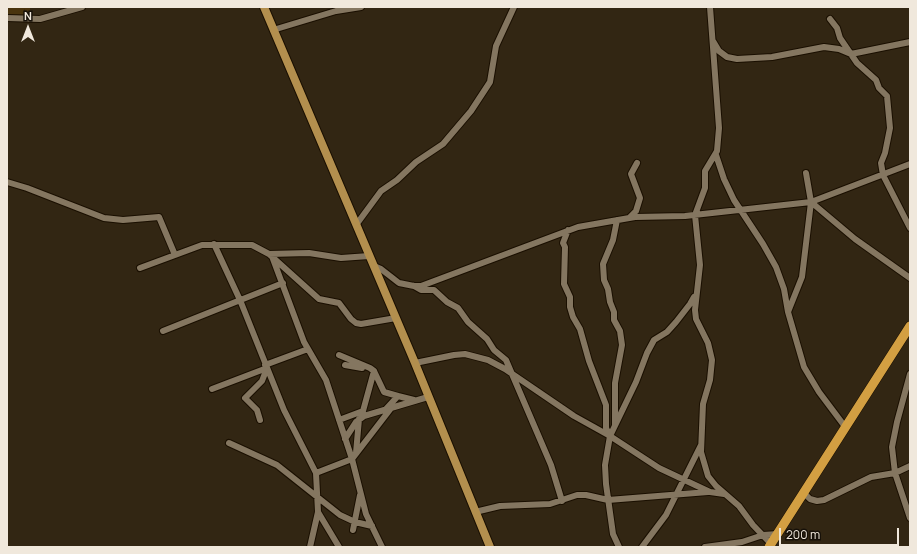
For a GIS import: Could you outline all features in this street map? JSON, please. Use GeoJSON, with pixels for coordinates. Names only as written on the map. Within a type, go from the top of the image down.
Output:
{"type":"FeatureCollection","features":[{"type":"Feature","properties":{"kind":"highway"},"geometry":{"type":"LineString","coordinates":[[771,546],[910,326]]}},
{"type":"Feature","properties":{"kind":"main road"},"geometry":{"type":"LineString","coordinates":[[264,7],[415,363],[490,547]]}},
{"type":"Feature","properties":{"kind":"street"},"geometry":{"type":"LineString","coordinates":[[7,18],[40,19],[82,7]]}},
{"type":"Feature","properties":{"kind":"street"},"geometry":{"type":"LineString","coordinates":[[273,30],[336,11],[361,7]]}},
{"type":"Feature","properties":{"kind":"street"},"geometry":{"type":"LineString","coordinates":[[356,225],[381,191],[397,180],[416,162],[444,143],[471,111],[490,82],[496,46],[514,7]]}},
{"type":"Feature","properties":{"kind":"street"},"geometry":{"type":"LineString","coordinates":[[710,7],[719,128],[716,155],[724,179],[739,208],[776,267],[784,289],[788,312],[804,368],[819,392],[846,428]]}},
{"type":"Feature","properties":{"kind":"street"},"geometry":{"type":"LineString","coordinates":[[830,19],[837,28],[840,38],[857,63],[876,80],[879,88],[887,96],[890,128],[881,163],[883,175],[910,228]]}},
{"type":"Feature","properties":{"kind":"street"},"geometry":{"type":"LineString","coordinates":[[712,39],[719,52],[737,59],[772,57],[824,47],[839,49],[851,54],[910,42]]}},
{"type":"Feature","properties":{"kind":"street"},"geometry":{"type":"LineString","coordinates":[[716,155],[705,171],[705,188],[695,215],[700,265],[695,304],[696,319],[708,343],[712,360],[710,380],[703,404],[701,445],[705,469],[708,476],[739,506],[750,522],[763,535],[771,546]]}},
{"type":"Feature","properties":{"kind":"street"},"geometry":{"type":"LineString","coordinates":[[629,218],[636,210],[640,198],[631,174],[637,163]]}},
{"type":"Feature","properties":{"kind":"street"},"geometry":{"type":"LineString","coordinates":[[414,286],[437,281],[568,230],[629,218],[695,215],[739,208],[811,202],[910,164]]}},
{"type":"Feature","properties":{"kind":"street"},"geometry":{"type":"LineString","coordinates":[[788,312],[802,278],[811,202],[806,173]]}},
{"type":"Feature","properties":{"kind":"street"},"geometry":{"type":"LineString","coordinates":[[7,182],[27,188],[104,218],[122,220],[159,217],[175,255]]}},
{"type":"Feature","properties":{"kind":"street"},"geometry":{"type":"LineString","coordinates":[[811,202],[855,239],[910,278]]}},
{"type":"Feature","properties":{"kind":"street"},"geometry":{"type":"LineString","coordinates":[[615,427],[615,383],[622,345],[620,331],[614,320],[614,312],[604,280],[603,264],[612,240],[617,220]]}},
{"type":"Feature","properties":{"kind":"street"},"geometry":{"type":"LineString","coordinates":[[568,230],[563,243],[565,248],[564,284],[570,297],[570,307],[573,317],[580,329],[589,362],[606,405],[606,428],[610,436]]}},
{"type":"Feature","properties":{"kind":"street"},"geometry":{"type":"LineString","coordinates":[[214,244],[240,300],[284,410],[316,473],[318,512],[310,547]]}},
{"type":"Feature","properties":{"kind":"street"},"geometry":{"type":"LineString","coordinates":[[140,268],[202,245],[252,245],[271,256],[315,296],[327,301],[339,303],[351,319],[356,323],[361,324],[396,318]]}},
{"type":"Feature","properties":{"kind":"street"},"geometry":{"type":"LineString","coordinates":[[271,256],[310,253],[341,258],[369,256]]}},
{"type":"Feature","properties":{"kind":"street"},"geometry":{"type":"LineString","coordinates":[[271,256],[308,349],[326,380],[345,439],[354,456],[361,493],[372,526],[382,547]]}},
{"type":"Feature","properties":{"kind":"street"},"geometry":{"type":"LineString","coordinates":[[374,266],[381,269],[399,283],[414,286],[421,290],[434,290],[447,302],[458,308],[468,322],[487,339],[494,350],[506,360],[548,459],[562,501]]}},
{"type":"Feature","properties":{"kind":"street"},"geometry":{"type":"LineString","coordinates":[[163,330],[283,283]]}},
{"type":"Feature","properties":{"kind":"street"},"geometry":{"type":"LineString","coordinates":[[619,547],[613,534],[605,465],[610,436],[636,382],[646,353],[654,340],[667,332],[690,304],[697,289]]}},
{"type":"Feature","properties":{"kind":"street"},"geometry":{"type":"LineString","coordinates":[[212,389],[308,349]]}},
{"type":"Feature","properties":{"kind":"street"},"geometry":{"type":"LineString","coordinates":[[415,363],[442,356],[465,354],[488,360],[510,372],[574,416],[610,436],[659,468],[710,492]]}},
{"type":"Feature","properties":{"kind":"street"},"geometry":{"type":"LineString","coordinates":[[339,355],[368,367],[374,372],[384,392],[415,400]]}},
{"type":"Feature","properties":{"kind":"street"},"geometry":{"type":"LineString","coordinates":[[345,365],[368,367]]}},
{"type":"Feature","properties":{"kind":"street"},"geometry":{"type":"LineString","coordinates":[[260,420],[257,410],[245,398],[262,381],[266,367]]}},
{"type":"Feature","properties":{"kind":"street"},"geometry":{"type":"LineString","coordinates":[[339,420],[363,411],[374,372]]}},
{"type":"Feature","properties":{"kind":"street"},"geometry":{"type":"LineString","coordinates":[[910,374],[892,447],[894,472],[910,518]]}},
{"type":"Feature","properties":{"kind":"street"},"geometry":{"type":"LineString","coordinates":[[316,473],[354,456],[398,396]]}},
{"type":"Feature","properties":{"kind":"street"},"geometry":{"type":"LineString","coordinates":[[345,439],[359,419],[389,408],[428,397]]}},
{"type":"Feature","properties":{"kind":"street"},"geometry":{"type":"LineString","coordinates":[[354,456],[359,419]]}},
{"type":"Feature","properties":{"kind":"street"},"geometry":{"type":"LineString","coordinates":[[229,444],[277,465],[317,496],[333,511],[354,521],[372,526]]}},
{"type":"Feature","properties":{"kind":"street"},"geometry":{"type":"LineString","coordinates":[[642,547],[666,515],[682,480],[701,445]]}},
{"type":"Feature","properties":{"kind":"street"},"geometry":{"type":"LineString","coordinates":[[804,493],[810,499],[817,501],[824,500],[872,477],[894,472],[910,466]]}},
{"type":"Feature","properties":{"kind":"street"},"geometry":{"type":"LineString","coordinates":[[475,512],[500,506],[550,504],[562,501],[570,496],[577,495],[586,495],[608,500],[710,492],[726,494]]}},
{"type":"Feature","properties":{"kind":"street"},"geometry":{"type":"LineString","coordinates":[[353,530],[361,493]]}},
{"type":"Feature","properties":{"kind":"street"},"geometry":{"type":"LineString","coordinates":[[318,512],[339,547]]}},
{"type":"Feature","properties":{"kind":"street"},"geometry":{"type":"LineString","coordinates":[[705,547],[742,542],[763,535],[778,534]]}},
{"type":"Feature","properties":{"kind":"shaded area"},"geometry":{"type":"Polygon","coordinates":[[[7,7],[30,7],[30,17],[7,14],[7,7]]]}}]}
